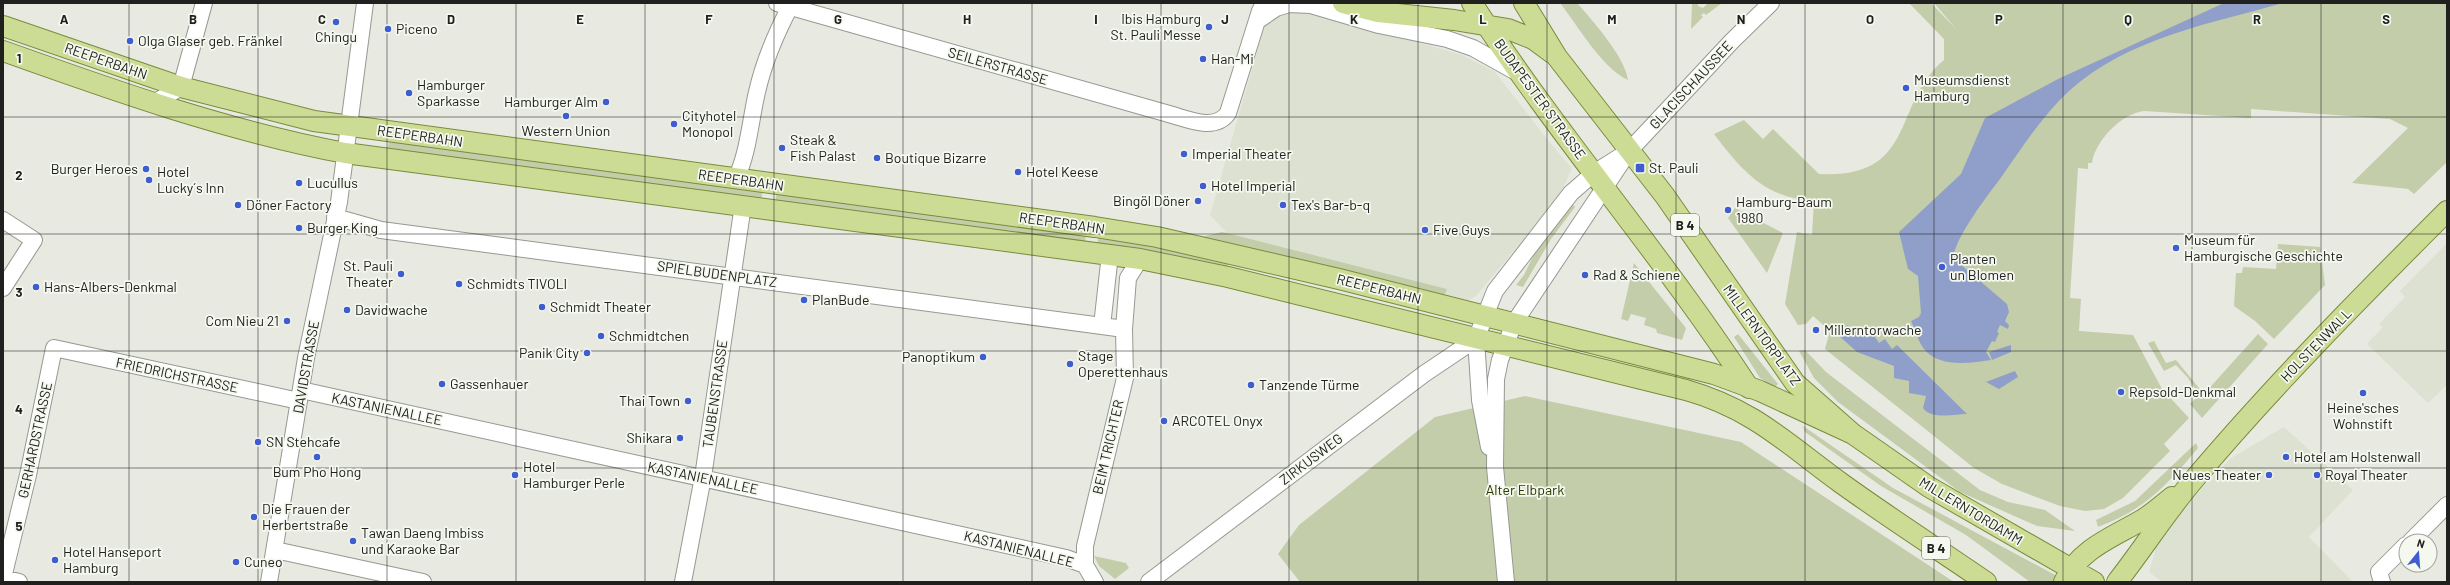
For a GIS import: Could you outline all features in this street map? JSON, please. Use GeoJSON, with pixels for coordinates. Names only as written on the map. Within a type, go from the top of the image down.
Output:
{"type":"FeatureCollection","features":[{"type":"Feature","properties":{"kind":"main road"},"geometry":{"type":"LineString","coordinates":[[1343,3],[1378,12],[1486,25]]}},
{"type":"Feature","properties":{"kind":"main road"},"geometry":{"type":"LineString","coordinates":[[1400,14],[1418,3]]}},
{"type":"Feature","properties":{"kind":"main road","name":"BUDAPESTER STRASSE"},"geometry":{"type":"LineString","coordinates":[[1472,3],[1519,74],[1600,181]]}},
{"type":"Feature","properties":{"kind":"main road","name":"BUDAPESTER STRASSE"},"geometry":{"type":"LineString","coordinates":[[1524,3],[1544,32],[1557,57],[1629,151]]}},
{"type":"Feature","properties":{"kind":"main road","name":"BUDAPESTER STRASSE"},"geometry":{"type":"LineString","coordinates":[[1486,25],[1527,36],[1557,57]]}},
{"type":"Feature","properties":{"kind":"main road","name":"REEPERBAHN"},"geometry":{"type":"LineString","coordinates":[[9,32],[181,87],[230,101],[349,127],[1087,226],[1157,237],[1331,277],[1484,316]]}},
{"type":"Feature","properties":{"kind":"main road","name":"REEPERBAHN"},"geometry":{"type":"LineString","coordinates":[[3,51],[154,103],[216,122],[308,146],[345,153],[1110,254],[1228,277],[1476,339]]}},
{"type":"Feature","properties":{"kind":"main road","name":"MILLERNTORPLATZ"},"geometry":{"type":"LineString","coordinates":[[1629,151],[1665,196],[1786,372],[1806,394],[1853,434]]}},
{"type":"Feature","properties":{"kind":"main road","name":"B 4"},"geometry":{"type":"LineString","coordinates":[[1600,181],[1711,330],[1770,420],[1787,440],[1842,483],[1986,582]]}},
{"type":"Feature","properties":{"kind":"main road","name":"HOLSTENWALL"},"geometry":{"type":"LineString","coordinates":[[2116,582],[2190,484],[2296,366],[2447,211]]}},
{"type":"Feature","properties":{"kind":"main road","name":"MILLERNTORPLATZ"},"geometry":{"type":"LineString","coordinates":[[1484,316],[1714,374],[1748,386],[1853,434]]}},
{"type":"Feature","properties":{"kind":"main road"},"geometry":{"type":"LineString","coordinates":[[1476,339],[1704,395],[1745,413],[1787,440]]}},
{"type":"Feature","properties":{"kind":"main road","name":"MILLERNTORDAMM"},"geometry":{"type":"LineString","coordinates":[[1853,434],[1956,505],[2067,575],[2094,582]]}},
{"type":"Feature","properties":{"kind":"main road","name":"HOLSTENWALL"},"geometry":{"type":"LineString","coordinates":[[2067,575],[2082,557],[2113,535],[2143,519],[2190,484]]}},
{"type":"Feature","properties":{"kind":"street"},"geometry":{"type":"LineString","coordinates":[[154,103],[181,87],[204,3]]}},
{"type":"Feature","properties":{"kind":"street","name":"DAVIDSTRASSE"},"geometry":{"type":"LineString","coordinates":[[269,582],[300,396],[335,217],[349,127],[365,3]]}},
{"type":"Feature","properties":{"kind":"street"},"geometry":{"type":"LineString","coordinates":[[1256,22],[1264,3]]}},
{"type":"Feature","properties":{"kind":"street","name":"GLACISCHAUSSEE"},"geometry":{"type":"LineString","coordinates":[[1629,151],[1732,41],[1771,3]]}},
{"type":"Feature","properties":{"kind":"street"},"geometry":{"type":"LineString","coordinates":[[736,179],[745,158],[757,92],[772,42],[786,4]]}},
{"type":"Feature","properties":{"kind":"street","name":"SEILERSTRASSE"},"geometry":{"type":"LineString","coordinates":[[786,4],[1201,122],[1219,121],[1228,113],[1256,22]]}},
{"type":"Feature","properties":{"kind":"street"},"geometry":{"type":"LineString","coordinates":[[1256,22],[1276,8],[1289,4],[1311,4],[1379,25],[1448,39],[1473,48],[1519,74]]}},
{"type":"Feature","properties":{"kind":"street"},"geometry":{"type":"LineString","coordinates":[[1506,582],[1495,467],[1496,380],[1504,346],[1526,301],[1600,181],[1629,151]]}},
{"type":"Feature","properties":{"kind":"street"},"geometry":{"type":"LineString","coordinates":[[1495,467],[1480,400],[1476,339],[1484,316],[1495,292],[1562,202],[1600,181]]}},
{"type":"Feature","properties":{"kind":"street","name":"TAUBENSTRASSE"},"geometry":{"type":"LineString","coordinates":[[682,582],[702,477],[743,205]]}},
{"type":"Feature","properties":{"kind":"street","name":"SPIELBUDENPLATZ"},"geometry":{"type":"LineString","coordinates":[[335,217],[381,230],[1102,326]]}},
{"type":"Feature","properties":{"kind":"street"},"geometry":{"type":"LineString","coordinates":[[3,220],[34,240],[3,288]]}},
{"type":"Feature","properties":{"kind":"street"},"geometry":{"type":"LineString","coordinates":[[1110,254],[1102,326],[1124,329]]}},
{"type":"Feature","properties":{"kind":"street","name":"BEIM TRICHTER"},"geometry":{"type":"LineString","coordinates":[[1085,565],[1085,546],[1125,378],[1124,329],[1128,278],[1140,259]]}},
{"type":"Feature","properties":{"kind":"street","name":"ZIRKUSWEG"},"geometry":{"type":"LineString","coordinates":[[1149,582],[1424,374],[1476,339]]}},
{"type":"Feature","properties":{"kind":"street","name":"FRIEDRICHSTRASSE"},"geometry":{"type":"LineString","coordinates":[[54,348],[300,396]]}},
{"type":"Feature","properties":{"kind":"street","name":"GERHARDSTRASSE"},"geometry":{"type":"LineString","coordinates":[[3,578],[28,475],[54,348]]}},
{"type":"Feature","properties":{"kind":"street","name":"KASTANIENALLEE"},"geometry":{"type":"LineString","coordinates":[[300,396],[702,477],[1066,558],[1085,565],[1095,582]]}},
{"type":"Feature","properties":{"kind":"street"},"geometry":{"type":"LineString","coordinates":[[2418,533],[2447,505]]}},
{"type":"Feature","properties":{"kind":"street"},"geometry":{"type":"LineString","coordinates":[[275,550],[423,582]]}},
{"type":"Feature","properties":{"kind":"street"},"geometry":{"type":"LineString","coordinates":[[2382,582],[2379,572],[2398,553]]}},
{"type":"Feature","properties":{"kind":"street"},"geometry":{"type":"LineString","coordinates":[[3,578],[19,582]]}},
{"type":"Feature","properties":{"kind":"shaded area"},"geometry":{"type":"Polygon","coordinates":[[[1271,3],[1284,3],[1462,55],[1495,72],[1551,144],[1572,168],[1562,190],[1476,296],[1469,300],[1444,297],[1447,289],[1227,233],[1210,215],[1271,3]]]}},
{"type":"Feature","properties":{"kind":"shaded area"},"geometry":{"type":"Polygon","coordinates":[[[2447,243],[2447,385],[2428,403],[2367,344],[2383,327],[2379,324],[2405,297],[2400,291],[2447,243]]]}},
{"type":"Feature","properties":{"kind":"shaded area"},"geometry":{"type":"Polygon","coordinates":[[[2284,427],[2353,490],[2309,537],[2353,582],[2162,582],[2149,572],[2155,552],[2156,536],[2231,458],[2284,427]]]}},
{"type":"Feature","properties":{"kind":"green space"},"geometry":{"type":"Polygon","coordinates":[[[1560,3],[1577,3],[1615,50],[1626,71],[1628,80],[1609,66],[1591,46],[1560,3]]]}},
{"type":"Feature","properties":{"kind":"green space"},"geometry":{"type":"Polygon","coordinates":[[[1692,3],[1698,3],[1698,6],[1703,8],[1708,3],[1722,3],[1706,15],[1704,13],[1701,15],[1703,17],[1691,29],[1692,3]]]}},
{"type":"Feature","properties":{"kind":"green space","name":"Planten un Blomen"},"geometry":{"type":"Polygon","coordinates":[[[1909,3],[1931,3],[1957,30],[1934,3],[2447,3],[2447,162],[2414,194],[2408,189],[2352,183],[2408,128],[2390,119],[2251,109],[2251,118],[2144,111],[2127,117],[2111,130],[2098,146],[2092,163],[2088,163],[2088,169],[2078,168],[2070,298],[2081,299],[2079,331],[2133,335],[2162,389],[2189,418],[2164,444],[2170,451],[2123,498],[2104,509],[2085,511],[2060,506],[2002,484],[1974,468],[1825,349],[1830,331],[1813,316],[1806,324],[1798,325],[1785,304],[1797,232],[1812,235],[1814,201],[1797,199],[1782,194],[1768,188],[1756,180],[1745,171],[1714,134],[1744,120],[1763,139],[1773,129],[1819,174],[1851,172],[1873,164],[1888,152],[1899,135],[1916,97],[1927,78],[1944,60],[1944,39],[1909,3]]]}},
{"type":"Feature","properties":{"kind":"green space"},"geometry":{"type":"Polygon","coordinates":[[[389,140],[763,190],[761,200],[387,152],[389,140]]]}},
{"type":"Feature","properties":{"kind":"green space"},"geometry":{"type":"Polygon","coordinates":[[[777,192],[1086,234],[1085,242],[775,202],[777,192]]]}},
{"type":"Feature","properties":{"kind":"green space"},"geometry":{"type":"Polygon","coordinates":[[[1571,203],[1575,207],[1551,239],[1523,287],[1516,285],[1524,275],[1538,246],[1571,203]]]}},
{"type":"Feature","properties":{"kind":"green space"},"geometry":{"type":"Polygon","coordinates":[[[1735,208],[1783,233],[1767,273],[1728,218],[1735,208]]]}},
{"type":"Feature","properties":{"kind":"green space"},"geometry":{"type":"Polygon","coordinates":[[[1222,232],[1447,289],[1444,297],[1201,237],[1222,232]]]}},
{"type":"Feature","properties":{"kind":"green space"},"geometry":{"type":"Polygon","coordinates":[[[1099,236],[1169,248],[1229,263],[1228,266],[1215,267],[1097,244],[1099,236]]]}},
{"type":"Feature","properties":{"kind":"green space"},"geometry":{"type":"Polygon","coordinates":[[[2278,244],[2320,247],[2325,285],[2274,339],[2255,321],[2234,306],[2236,273],[2242,273],[2243,267],[2276,269],[2278,244]]]}},
{"type":"Feature","properties":{"kind":"green space"},"geometry":{"type":"Polygon","coordinates":[[[1634,263],[1686,328],[1682,340],[1657,333],[1656,329],[1644,325],[1646,318],[1631,314],[1628,321],[1621,319],[1634,263]]]}},
{"type":"Feature","properties":{"kind":"green space"},"geometry":{"type":"Polygon","coordinates":[[[1738,334],[1778,384],[1775,387],[1760,378],[1734,337],[1738,334]]]}},
{"type":"Feature","properties":{"kind":"green space"},"geometry":{"type":"Polygon","coordinates":[[[2258,334],[2268,344],[2202,418],[2190,404],[2199,395],[2188,378],[2176,365],[2164,371],[2148,343],[2154,341],[2166,363],[2176,360],[2204,394],[2258,334]]]}},
{"type":"Feature","properties":{"kind":"green space"},"geometry":{"type":"Polygon","coordinates":[[[1805,350],[1826,372],[1980,490],[2008,502],[2045,510],[2075,531],[2037,526],[1960,492],[1838,402],[1814,378],[1799,351],[1805,350]]]}},
{"type":"Feature","properties":{"kind":"green space","name":"Alter Elbpark"},"geometry":{"type":"Polygon","coordinates":[[[1525,396],[1741,442],[1954,582],[1300,582],[1278,554],[1299,525],[1435,417],[1525,396]]]}},
{"type":"Feature","properties":{"kind":"green space"},"geometry":{"type":"Polygon","coordinates":[[[1803,426],[1893,488],[2057,576],[2055,582],[2030,582],[1966,535],[1881,486],[1805,432],[1803,426]]]}},
{"type":"Feature","properties":{"kind":"green space"},"geometry":{"type":"Polygon","coordinates":[[[2196,443],[2198,448],[2176,474],[2154,495],[2115,520],[2098,527],[2096,520],[2135,501],[2196,443]]]}},
{"type":"Feature","properties":{"kind":"green space"},"geometry":{"type":"Polygon","coordinates":[[[1094,556],[1126,563],[1129,568],[1115,579],[1099,566],[1094,556]]]}},
{"type":"Feature","properties":{"kind":"water"},"geometry":{"type":"Polygon","coordinates":[[[2224,3],[2283,3],[2198,26],[2143,45],[2092,73],[2069,91],[2050,111],[2032,133],[1974,215],[1961,236],[1954,254],[1960,264],[2007,304],[2009,312],[2005,321],[2009,325],[2008,329],[2000,325],[1997,332],[1999,333],[1995,342],[1992,341],[1986,352],[1991,360],[1955,363],[1946,362],[1930,355],[1918,339],[1911,321],[1919,317],[1921,313],[1918,276],[1908,269],[1899,232],[1961,174],[1985,118],[2058,79],[2224,3]]]}},
{"type":"Feature","properties":{"kind":"water"},"geometry":{"type":"Polygon","coordinates":[[[1848,325],[1853,333],[1861,329],[1866,338],[1873,334],[1879,343],[1885,339],[1892,349],[1897,345],[1967,414],[1937,415],[1927,412],[1923,408],[1926,396],[1909,393],[1909,381],[1894,378],[1894,366],[1857,352],[1836,333],[1848,325]]]}},
{"type":"Feature","properties":{"kind":"water"},"geometry":{"type":"Polygon","coordinates":[[[2011,345],[2011,352],[1992,360],[1989,352],[2011,345]]]}},
{"type":"Feature","properties":{"kind":"water"},"geometry":{"type":"Polygon","coordinates":[[[2015,371],[2018,377],[1999,389],[1986,382],[2015,371]]]}},
{"type":"Feature","properties":{"kind":"place","name":"Chingu"},"geometry":{"type":"Point","coordinates":[336,22]}},
{"type":"Feature","properties":{"kind":"place","name":"Ibis Hamburg St. Pauli Messe"},"geometry":{"type":"Point","coordinates":[1209,27]}},
{"type":"Feature","properties":{"kind":"place","name":"Piceno"},"geometry":{"type":"Point","coordinates":[388,29]}},
{"type":"Feature","properties":{"kind":"place","name":"Olga Glaser geb. Fränkel"},"geometry":{"type":"Point","coordinates":[130,41]}},
{"type":"Feature","properties":{"kind":"place","name":"Han-Mi"},"geometry":{"type":"Point","coordinates":[1203,59]}},
{"type":"Feature","properties":{"kind":"place","name":"Museumsdienst Hamburg"},"geometry":{"type":"Point","coordinates":[1906,88]}},
{"type":"Feature","properties":{"kind":"place","name":"Hamburger Sparkasse"},"geometry":{"type":"Point","coordinates":[409,93]}},
{"type":"Feature","properties":{"kind":"place","name":"Hamburger Alm"},"geometry":{"type":"Point","coordinates":[606,102]}},
{"type":"Feature","properties":{"kind":"place","name":"Western Union"},"geometry":{"type":"Point","coordinates":[566,116]}},
{"type":"Feature","properties":{"kind":"place","name":"Cityhotel Monopol"},"geometry":{"type":"Point","coordinates":[674,124]}},
{"type":"Feature","properties":{"kind":"place","name":"Steak & Fish Palast"},"geometry":{"type":"Point","coordinates":[782,148]}},
{"type":"Feature","properties":{"kind":"place","name":"Imperial Theater"},"geometry":{"type":"Point","coordinates":[1184,154]}},
{"type":"Feature","properties":{"kind":"place","name":"Boutique Bizarre"},"geometry":{"type":"Point","coordinates":[877,158]}},
{"type":"Feature","properties":{"kind":"place","name":"St. Pauli"},"geometry":{"type":"Point","coordinates":[1640,168]}},
{"type":"Feature","properties":{"kind":"place","name":"Burger Heroes"},"geometry":{"type":"Point","coordinates":[146,169]}},
{"type":"Feature","properties":{"kind":"place","name":"Hotel Keese"},"geometry":{"type":"Point","coordinates":[1018,172]}},
{"type":"Feature","properties":{"kind":"place","name":"Hotel Lucky´s Inn"},"geometry":{"type":"Point","coordinates":[149,180]}},
{"type":"Feature","properties":{"kind":"place","name":"Lucullus"},"geometry":{"type":"Point","coordinates":[299,183]}},
{"type":"Feature","properties":{"kind":"place","name":"Hotel Imperial"},"geometry":{"type":"Point","coordinates":[1203,186]}},
{"type":"Feature","properties":{"kind":"place","name":"Bingöl Döner"},"geometry":{"type":"Point","coordinates":[1198,201]}},
{"type":"Feature","properties":{"kind":"place","name":"Döner Factory"},"geometry":{"type":"Point","coordinates":[238,205]}},
{"type":"Feature","properties":{"kind":"place","name":"Tex's Bar-b-q"},"geometry":{"type":"Point","coordinates":[1283,205]}},
{"type":"Feature","properties":{"kind":"place","name":"Hamburg-Baum 1980"},"geometry":{"type":"Point","coordinates":[1728,210]}},
{"type":"Feature","properties":{"kind":"place","name":"Burger King"},"geometry":{"type":"Point","coordinates":[299,228]}},
{"type":"Feature","properties":{"kind":"place","name":"Five Guys"},"geometry":{"type":"Point","coordinates":[1425,230]}},
{"type":"Feature","properties":{"kind":"place","name":"Museum für Hamburgische Geschichte"},"geometry":{"type":"Point","coordinates":[2176,248]}},
{"type":"Feature","properties":{"kind":"place","name":"Planten un Blomen"},"geometry":{"type":"Point","coordinates":[1942,267]}},
{"type":"Feature","properties":{"kind":"place","name":"St. Pauli Theater"},"geometry":{"type":"Point","coordinates":[401,274]}},
{"type":"Feature","properties":{"kind":"place","name":"Rad & Schiene"},"geometry":{"type":"Point","coordinates":[1585,275]}},
{"type":"Feature","properties":{"kind":"place","name":"Schmidts TIVOLI"},"geometry":{"type":"Point","coordinates":[459,284]}},
{"type":"Feature","properties":{"kind":"place","name":"Hans-Albers-Denkmal"},"geometry":{"type":"Point","coordinates":[36,287]}},
{"type":"Feature","properties":{"kind":"place","name":"PlanBude"},"geometry":{"type":"Point","coordinates":[804,300]}},
{"type":"Feature","properties":{"kind":"place","name":"Schmidt Theater"},"geometry":{"type":"Point","coordinates":[542,307]}},
{"type":"Feature","properties":{"kind":"place","name":"Davidwache"},"geometry":{"type":"Point","coordinates":[347,310]}},
{"type":"Feature","properties":{"kind":"place","name":"Com Nieu 21"},"geometry":{"type":"Point","coordinates":[287,321]}},
{"type":"Feature","properties":{"kind":"place","name":"Millerntorwache"},"geometry":{"type":"Point","coordinates":[1816,330]}},
{"type":"Feature","properties":{"kind":"place","name":"Schmidtchen"},"geometry":{"type":"Point","coordinates":[601,336]}},
{"type":"Feature","properties":{"kind":"place","name":"Panik City"},"geometry":{"type":"Point","coordinates":[587,353]}},
{"type":"Feature","properties":{"kind":"place","name":"Panoptikum"},"geometry":{"type":"Point","coordinates":[983,357]}},
{"type":"Feature","properties":{"kind":"place","name":"Stage Operettenhaus"},"geometry":{"type":"Point","coordinates":[1070,364]}},
{"type":"Feature","properties":{"kind":"place","name":"Gassenhauer"},"geometry":{"type":"Point","coordinates":[442,384]}},
{"type":"Feature","properties":{"kind":"place","name":"Tanzende Türme"},"geometry":{"type":"Point","coordinates":[1251,385]}},
{"type":"Feature","properties":{"kind":"place","name":"Repsold-Denkmal"},"geometry":{"type":"Point","coordinates":[2121,392]}},
{"type":"Feature","properties":{"kind":"place","name":"Heine'sches Wohnstift"},"geometry":{"type":"Point","coordinates":[2363,393]}},
{"type":"Feature","properties":{"kind":"place","name":"Thai Town"},"geometry":{"type":"Point","coordinates":[688,401]}},
{"type":"Feature","properties":{"kind":"place","name":"ARCOTEL Onyx"},"geometry":{"type":"Point","coordinates":[1164,421]}},
{"type":"Feature","properties":{"kind":"place","name":"Shikara"},"geometry":{"type":"Point","coordinates":[680,438]}},
{"type":"Feature","properties":{"kind":"place","name":"SN Stehcafe"},"geometry":{"type":"Point","coordinates":[258,442]}},
{"type":"Feature","properties":{"kind":"place","name":"Bum Pho Hong"},"geometry":{"type":"Point","coordinates":[317,457]}},
{"type":"Feature","properties":{"kind":"place","name":"Hotel am Holstenwall"},"geometry":{"type":"Point","coordinates":[2286,457]}},
{"type":"Feature","properties":{"kind":"place","name":"Hotel Hamburger Perle"},"geometry":{"type":"Point","coordinates":[515,475]}},
{"type":"Feature","properties":{"kind":"place","name":"Neues Theater"},"geometry":{"type":"Point","coordinates":[2269,475]}},
{"type":"Feature","properties":{"kind":"place","name":"Royal Theater"},"geometry":{"type":"Point","coordinates":[2317,475]}},
{"type":"Feature","properties":{"kind":"place","name":"Die Frauen der Herbertstraße"},"geometry":{"type":"Point","coordinates":[254,517]}},
{"type":"Feature","properties":{"kind":"place","name":"Tawan Daeng Imbiss und Karaoke Bar"},"geometry":{"type":"Point","coordinates":[353,541]}},
{"type":"Feature","properties":{"kind":"place","name":"Hotel Hanseport Hamburg"},"geometry":{"type":"Point","coordinates":[55,560]}},
{"type":"Feature","properties":{"kind":"place","name":"Cuneo"},"geometry":{"type":"Point","coordinates":[236,562]}}]}
